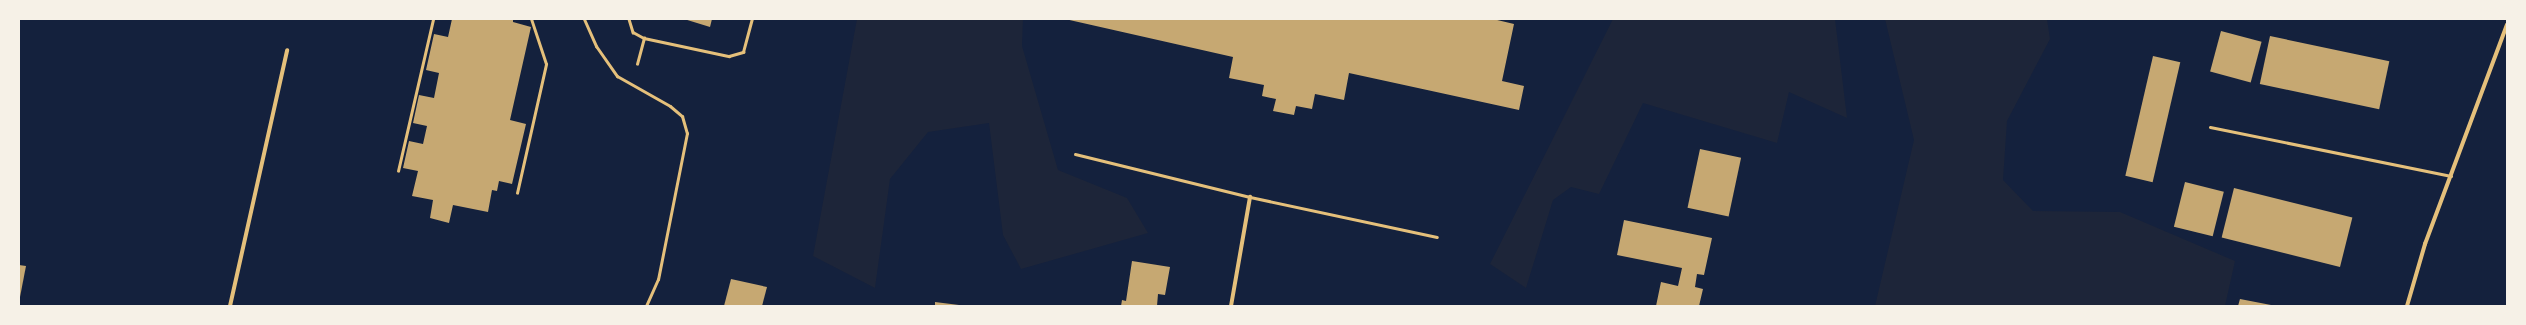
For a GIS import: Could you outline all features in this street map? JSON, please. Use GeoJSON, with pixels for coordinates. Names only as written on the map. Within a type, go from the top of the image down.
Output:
{"type":"FeatureCollection","features":[{"type":"Feature","properties":{"kind":"street"},"geometry":{"type":"LineString","coordinates":[[2407,306],[2425,244],[2507,25]]}},
{"type":"Feature","properties":{"kind":"street"},"geometry":{"type":"LineString","coordinates":[[230,306],[286,50]]}},
{"type":"Feature","properties":{"kind":"street"},"geometry":{"type":"LineString","coordinates":[[1231,306],[1250,197]]}},
{"type":"Feature","properties":{"kind":"lane"},"geometry":{"type":"LineString","coordinates":[[584,19],[596,46],[617,76],[670,106],[682,116],[687,133],[658,279],[646,306]]}},
{"type":"Feature","properties":{"kind":"lane"},"geometry":{"type":"LineString","coordinates":[[2210,127],[2451,176]]}},
{"type":"Feature","properties":{"kind":"lane"},"geometry":{"type":"LineString","coordinates":[[1075,154],[1250,197],[1437,237]]}},
{"type":"Feature","properties":{"kind":"path"},"geometry":{"type":"LineString","coordinates":[[398,170],[433,19]]}},
{"type":"Feature","properties":{"kind":"path"},"geometry":{"type":"LineString","coordinates":[[517,193],[546,64],[531,19]]}},
{"type":"Feature","properties":{"kind":"path"},"geometry":{"type":"LineString","coordinates":[[629,19],[633,32],[644,38],[729,56],[743,52],[752,19]]}},
{"type":"Feature","properties":{"kind":"path"},"geometry":{"type":"LineString","coordinates":[[637,65],[644,38]]}},
{"type":"Feature","properties":{"kind":"shaded area"},"geometry":{"type":"Polygon","coordinates":[[[857,19],[1023,19],[1022,46],[1058,170],[1127,198],[1148,233],[1021,269],[1003,235],[989,123],[928,132],[890,179],[875,288],[813,256],[857,19]]]}},
{"type":"Feature","properties":{"kind":"shaded area"},"geometry":{"type":"Polygon","coordinates":[[[1613,19],[1835,19],[1847,118],[1789,92],[1777,143],[1643,103],[1599,194],[1571,187],[1553,200],[1526,288],[1490,264],[1613,19]]]}},
{"type":"Feature","properties":{"kind":"shaded area"},"geometry":{"type":"Polygon","coordinates":[[[1885,19],[2047,19],[2050,39],[2007,121],[2003,180],[2033,211],[2120,212],[2235,261],[2225,306],[1875,306],[1914,140],[1885,19]]]}},
{"type":"Feature","properties":{"kind":"building"},"geometry":{"type":"Polygon","coordinates":[[[452,19],[513,19],[513,22],[531,27],[510,120],[526,124],[512,184],[499,181],[497,191],[492,190],[488,212],[453,205],[449,223],[430,218],[433,200],[412,196],[418,171],[403,168],[409,141],[423,144],[427,126],[413,123],[419,95],[434,98],[439,73],[426,70],[434,34],[448,37],[452,19]]]}},
{"type":"Feature","properties":{"kind":"building"},"geometry":{"type":"Polygon","coordinates":[[[684,19],[712,19],[710,27],[684,19]]]}},
{"type":"Feature","properties":{"kind":"building"},"geometry":{"type":"Polygon","coordinates":[[[1065,19],[1493,19],[1514,24],[1502,81],[1524,86],[1519,110],[1349,73],[1344,100],[1315,94],[1312,109],[1296,106],[1294,115],[1273,111],[1276,99],[1262,96],[1264,85],[1229,78],[1233,57],[1065,19]]]}},
{"type":"Feature","properties":{"kind":"building"},"geometry":{"type":"Polygon","coordinates":[[[2221,31],[2262,42],[2251,82],[2210,72],[2221,31]]]}},
{"type":"Feature","properties":{"kind":"building"},"geometry":{"type":"Polygon","coordinates":[[[2270,36],[2389,61],[2379,109],[2260,84],[2270,36]]]}},
{"type":"Feature","properties":{"kind":"building"},"geometry":{"type":"Polygon","coordinates":[[[2153,56],[2180,62],[2153,182],[2125,176],[2153,56]]]}},
{"type":"Feature","properties":{"kind":"building"},"geometry":{"type":"Polygon","coordinates":[[[1700,149],[1741,158],[1729,216],[1688,208],[1700,149]]]}},
{"type":"Feature","properties":{"kind":"building"},"geometry":{"type":"Polygon","coordinates":[[[2185,182],[2224,192],[2213,236],[2174,227],[2185,182]]]}},
{"type":"Feature","properties":{"kind":"building"},"geometry":{"type":"Polygon","coordinates":[[[2234,188],[2352,218],[2340,267],[2222,237],[2234,188]]]}},
{"type":"Feature","properties":{"kind":"building"},"geometry":{"type":"Polygon","coordinates":[[[1624,220],[1712,238],[1704,275],[1697,274],[1695,287],[1703,289],[1699,306],[1656,306],[1661,282],[1678,286],[1682,268],[1617,255],[1624,220]]]}},
{"type":"Feature","properties":{"kind":"building"},"geometry":{"type":"Polygon","coordinates":[[[1132,261],[1170,267],[1165,295],[1158,294],[1157,306],[1121,306],[1122,300],[1126,301],[1132,261]]]}},
{"type":"Feature","properties":{"kind":"building"},"geometry":{"type":"Polygon","coordinates":[[[19,265],[26,266],[20,297],[19,297],[19,265]]]}},
{"type":"Feature","properties":{"kind":"building"},"geometry":{"type":"Polygon","coordinates":[[[731,279],[767,287],[762,306],[724,306],[731,279]]]}},
{"type":"Feature","properties":{"kind":"building"},"geometry":{"type":"Polygon","coordinates":[[[2240,299],[2271,305],[2271,306],[2238,306],[2240,299]]]}},
{"type":"Feature","properties":{"kind":"building"},"geometry":{"type":"Polygon","coordinates":[[[935,302],[959,305],[959,306],[935,306],[935,302]]]}}]}
